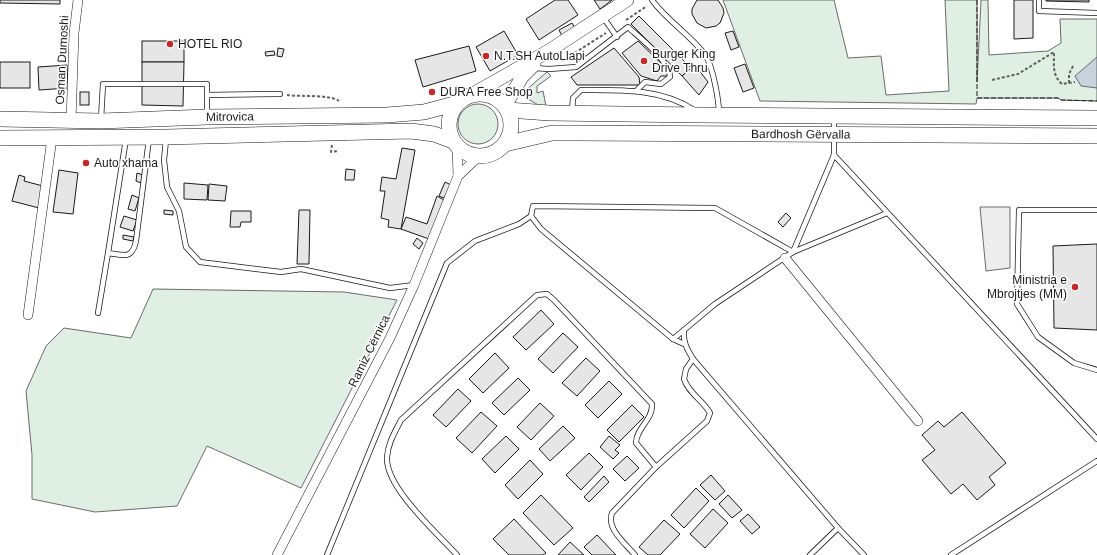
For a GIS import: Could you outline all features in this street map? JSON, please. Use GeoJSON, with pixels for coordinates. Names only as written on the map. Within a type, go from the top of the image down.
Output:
{"type":"FeatureCollection","features":[{"type":"Feature","properties":{"kind":"highway"},"geometry":{"type":"LineString","coordinates":[[471,95],[490,95],[498,99],[506,108],[512,128],[505,144],[498,151],[488,156],[478,156],[463,152],[455,144],[449,131],[449,121],[452,111],[458,102],[471,95]]}},
{"type":"Feature","properties":{"kind":"highway","name":"Mitrovica"},"geometry":{"type":"LineString","coordinates":[[0,119],[101,121],[207,117],[406,114],[436,110],[458,102]]}},
{"type":"Feature","properties":{"kind":"highway","name":"Bardhosh Gërvalla"},"geometry":{"type":"LineString","coordinates":[[506,108],[572,113],[699,116],[834,115],[1097,118]]}},
{"type":"Feature","properties":{"kind":"highway","name":"Mitrovica"},"geometry":{"type":"LineString","coordinates":[[0,138],[166,137],[411,131],[434,134],[455,144]]}},
{"type":"Feature","properties":{"kind":"highway","name":"Bardhosh Gërvalla"},"geometry":{"type":"LineString","coordinates":[[505,144],[552,133],[1097,136]]}},
{"type":"Feature","properties":{"kind":"main road"},"geometry":{"type":"LineString","coordinates":[[471,95],[547,52],[627,0]]}},
{"type":"Feature","properties":{"kind":"main road"},"geometry":{"type":"LineString","coordinates":[[506,108],[516,84],[547,52]]}},
{"type":"Feature","properties":{"kind":"street","name":"Osman Dumoshi"},"geometry":{"type":"LineString","coordinates":[[71,121],[74,33],[78,0]]}},
{"type":"Feature","properties":{"kind":"street"},"geometry":{"type":"LineString","coordinates":[[28,315],[52,138]]}},
{"type":"Feature","properties":{"kind":"street"},"geometry":{"type":"LineString","coordinates":[[455,144],[458,176]]}},
{"type":"Feature","properties":{"kind":"street","name":"Ramiz Cërnica"},"geometry":{"type":"LineString","coordinates":[[277,555],[362,394],[414,285],[458,176],[478,156]]}},
{"type":"Feature","properties":{"kind":"street"},"geometry":{"type":"LineString","coordinates":[[785,258],[918,421]]}},
{"type":"Feature","properties":{"kind":"lane"},"geometry":{"type":"LineString","coordinates":[[1039,0],[1039,11],[1097,13]]}},
{"type":"Feature","properties":{"kind":"lane"},"geometry":{"type":"LineString","coordinates":[[653,1],[697,45],[707,58],[714,83],[719,115]]}},
{"type":"Feature","properties":{"kind":"lane"},"geometry":{"type":"LineString","coordinates":[[602,16],[617,36]]}},
{"type":"Feature","properties":{"kind":"lane"},"geometry":{"type":"LineString","coordinates":[[530,68],[549,69],[576,67],[628,27],[662,60],[669,68],[670,73],[670,77],[661,84],[644,82],[637,90]]}},
{"type":"Feature","properties":{"kind":"lane"},"geometry":{"type":"LineString","coordinates":[[101,121],[104,84],[207,84],[207,117]]}},
{"type":"Feature","properties":{"kind":"lane"},"geometry":{"type":"LineString","coordinates":[[572,113],[573,98],[581,90],[637,90],[681,102],[699,116]]}},
{"type":"Feature","properties":{"kind":"lane"},"geometry":{"type":"LineString","coordinates":[[207,95],[280,94]]}},
{"type":"Feature","properties":{"kind":"lane"},"geometry":{"type":"LineString","coordinates":[[793,252],[834,155],[834,115]]}},
{"type":"Feature","properties":{"kind":"lane"},"geometry":{"type":"LineString","coordinates":[[98,313],[127,137]]}},
{"type":"Feature","properties":{"kind":"lane"},"geometry":{"type":"LineString","coordinates":[[108,253],[126,256],[131,254],[134,249],[149,137]]}},
{"type":"Feature","properties":{"kind":"lane"},"geometry":{"type":"LineString","coordinates":[[166,137],[164,160],[167,186],[179,211],[186,247],[200,262],[281,272],[302,269],[390,288],[414,285]]}},
{"type":"Feature","properties":{"kind":"lane"},"geometry":{"type":"LineString","coordinates":[[834,155],[1097,439]]}},
{"type":"Feature","properties":{"kind":"lane"},"geometry":{"type":"LineString","coordinates":[[684,344],[673,339],[541,229],[531,216],[532,206],[715,208],[793,252]]}},
{"type":"Feature","properties":{"kind":"lane"},"geometry":{"type":"LineString","coordinates":[[1097,210],[1019,210],[1017,304],[1038,337],[1074,363],[1097,370]]}},
{"type":"Feature","properties":{"kind":"lane"},"geometry":{"type":"LineString","coordinates":[[673,339],[715,304],[793,252],[887,213]]}},
{"type":"Feature","properties":{"kind":"lane"},"geometry":{"type":"LineString","coordinates":[[327,555],[447,263],[475,241],[519,224],[531,216]]}},
{"type":"Feature","properties":{"kind":"lane"},"geometry":{"type":"LineString","coordinates":[[456,555],[398,490],[389,471],[387,459],[389,444],[401,420],[538,294],[547,294],[554,300],[652,404],[653,412],[639,432],[636,443],[656,467]]}},
{"type":"Feature","properties":{"kind":"lane"},"geometry":{"type":"LineString","coordinates":[[684,330],[684,344],[693,359],[838,528],[864,555]]}},
{"type":"Feature","properties":{"kind":"lane"},"geometry":{"type":"LineString","coordinates":[[636,555],[612,528],[610,519],[612,513],[656,467],[707,421],[709,416],[707,408],[691,392],[684,379],[686,369],[693,359]]}},
{"type":"Feature","properties":{"kind":"lane"},"geometry":{"type":"LineString","coordinates":[[951,555],[1097,461]]}},
{"type":"Feature","properties":{"kind":"lane"},"geometry":{"type":"LineString","coordinates":[[810,555],[838,528]]}},
{"type":"Feature","properties":{"kind":"path"},"geometry":{"type":"LineString","coordinates":[[549,69],[612,30],[653,1]]}},
{"type":"Feature","properties":{"kind":"path"},"geometry":{"type":"LineString","coordinates":[[992,80],[1018,74],[1054,52],[1054,68],[1056,78],[1062,84],[1075,82]]}},
{"type":"Feature","properties":{"kind":"path"},"geometry":{"type":"LineString","coordinates":[[1069,83],[1070,74],[1074,64]]}},
{"type":"Feature","properties":{"kind":"path"},"geometry":{"type":"LineString","coordinates":[[280,94],[304,98],[334,98],[339,101]]}},
{"type":"Feature","properties":{"kind":"path"},"geometry":{"type":"LineString","coordinates":[[338,144],[332,144],[331,152],[338,152]]}},
{"type":"Feature","properties":{"kind":"green space"},"geometry":{"type":"Polygon","coordinates":[[[723,0],[834,0],[848,58],[881,56],[886,95],[949,91],[945,0],[977,0],[977,82],[981,0],[988,0],[989,55],[1048,51],[1061,43],[1060,19],[1097,19],[1097,101],[1061,100],[1058,98],[977,98],[976,104],[760,101],[723,0]]]}},
{"type":"Feature","properties":{"kind":"green space"},"geometry":{"type":"Polygon","coordinates":[[[547,72],[551,76],[537,86],[537,93],[543,91],[546,106],[540,106],[528,99],[526,90],[547,72]]]}},
{"type":"Feature","properties":{"kind":"green space"},"geometry":{"type":"Polygon","coordinates":[[[482,104],[489,107],[495,113],[498,124],[497,132],[489,141],[482,144],[474,144],[467,141],[459,132],[458,120],[461,113],[470,105],[482,104]]]}},
{"type":"Feature","properties":{"kind":"green space"},"geometry":{"type":"Polygon","coordinates":[[[153,289],[344,292],[397,300],[301,488],[207,446],[177,506],[95,512],[32,499],[32,455],[26,391],[46,346],[64,328],[131,338],[153,289]]]}},
{"type":"Feature","properties":{"kind":"shaded area"},"geometry":{"type":"Polygon","coordinates":[[[1097,57],[1097,88],[1081,86],[1075,76],[1097,57]]]}},
{"type":"Feature","properties":{"kind":"shaded area"},"geometry":{"type":"Polygon","coordinates":[[[980,207],[1010,207],[1010,268],[986,271],[980,207]]]}},
{"type":"Feature","properties":{"kind":"building"},"geometry":{"type":"Polygon","coordinates":[[[0,0],[60,0],[60,4],[0,3],[0,0]]]}},
{"type":"Feature","properties":{"kind":"building"},"geometry":{"type":"Polygon","coordinates":[[[555,0],[568,0],[578,15],[539,40],[526,19],[555,0]]]}},
{"type":"Feature","properties":{"kind":"building"},"geometry":{"type":"Polygon","coordinates":[[[594,0],[612,0],[600,9],[594,0]]]}},
{"type":"Feature","properties":{"kind":"building"},"geometry":{"type":"Polygon","coordinates":[[[697,0],[718,0],[724,13],[720,23],[716,26],[706,28],[697,23],[692,14],[692,9],[697,0]]]}},
{"type":"Feature","properties":{"kind":"building"},"geometry":{"type":"Polygon","coordinates":[[[1014,0],[1033,0],[1033,38],[1014,39],[1014,0]]]}},
{"type":"Feature","properties":{"kind":"building"},"geometry":{"type":"Polygon","coordinates":[[[1089,0],[1089,2],[1046,1],[1089,0]]]}},
{"type":"Feature","properties":{"kind":"building"},"geometry":{"type":"Polygon","coordinates":[[[639,16],[691,68],[682,76],[631,24],[639,16]]]}},
{"type":"Feature","properties":{"kind":"building"},"geometry":{"type":"Polygon","coordinates":[[[572,23],[575,28],[562,36],[559,30],[572,23]]]}},
{"type":"Feature","properties":{"kind":"building"},"geometry":{"type":"Polygon","coordinates":[[[504,31],[518,55],[490,71],[476,47],[504,31]]]}},
{"type":"Feature","properties":{"kind":"building"},"geometry":{"type":"Polygon","coordinates":[[[733,31],[739,47],[731,50],[725,33],[733,31]]]}},
{"type":"Feature","properties":{"kind":"building"},"geometry":{"type":"Polygon","coordinates":[[[142,41],[184,41],[184,62],[142,62],[142,41]]]}},
{"type":"Feature","properties":{"kind":"building","name":"Burger King Drive Thru"},"geometry":{"type":"Polygon","coordinates":[[[638,41],[667,69],[668,76],[661,76],[657,81],[641,76],[622,53],[638,41]]]}},
{"type":"Feature","properties":{"kind":"building"},"geometry":{"type":"Polygon","coordinates":[[[469,46],[476,71],[423,87],[415,60],[469,46]]]}},
{"type":"Feature","properties":{"kind":"building"},"geometry":{"type":"Polygon","coordinates":[[[278,48],[284,49],[282,57],[277,56],[278,48]]]}},
{"type":"Feature","properties":{"kind":"building"},"geometry":{"type":"Polygon","coordinates":[[[614,48],[639,77],[640,85],[577,85],[571,77],[614,48]]]}},
{"type":"Feature","properties":{"kind":"building"},"geometry":{"type":"Polygon","coordinates":[[[274,51],[275,55],[266,56],[265,52],[274,51]]]}},
{"type":"Feature","properties":{"kind":"building"},"geometry":{"type":"Polygon","coordinates":[[[0,62],[30,62],[30,88],[0,88],[0,62]]]}},
{"type":"Feature","properties":{"kind":"building"},"geometry":{"type":"Polygon","coordinates":[[[142,62],[184,62],[183,106],[142,105],[142,62]]]}},
{"type":"Feature","properties":{"kind":"building"},"geometry":{"type":"Polygon","coordinates":[[[745,64],[754,88],[743,92],[734,68],[745,64]]]}},
{"type":"Feature","properties":{"kind":"building"},"geometry":{"type":"Polygon","coordinates":[[[67,65],[68,88],[39,90],[38,67],[67,65]]]}},
{"type":"Feature","properties":{"kind":"building"},"geometry":{"type":"Polygon","coordinates":[[[695,65],[708,82],[699,95],[682,76],[695,65]]]}},
{"type":"Feature","properties":{"kind":"building"},"geometry":{"type":"Polygon","coordinates":[[[80,92],[89,92],[89,105],[80,105],[80,92]]]}},
{"type":"Feature","properties":{"kind":"building"},"geometry":{"type":"Polygon","coordinates":[[[402,148],[415,150],[401,229],[388,227],[389,220],[381,218],[385,191],[380,191],[382,177],[396,179],[402,148]]]}},
{"type":"Feature","properties":{"kind":"building"},"geometry":{"type":"Polygon","coordinates":[[[346,169],[355,170],[354,180],[345,180],[346,169]]]}},
{"type":"Feature","properties":{"kind":"building"},"geometry":{"type":"Polygon","coordinates":[[[59,170],[78,173],[73,214],[53,212],[59,170]]]}},
{"type":"Feature","properties":{"kind":"building"},"geometry":{"type":"Polygon","coordinates":[[[137,173],[143,175],[141,183],[136,181],[137,173]]]}},
{"type":"Feature","properties":{"kind":"building"},"geometry":{"type":"Polygon","coordinates":[[[19,175],[25,177],[24,181],[43,186],[39,208],[12,201],[19,175]]]}},
{"type":"Feature","properties":{"kind":"building"},"geometry":{"type":"Polygon","coordinates":[[[445,182],[451,185],[444,198],[439,196],[445,182]]]}},
{"type":"Feature","properties":{"kind":"building"},"geometry":{"type":"Polygon","coordinates":[[[184,183],[208,185],[207,200],[184,199],[184,183]]]}},
{"type":"Feature","properties":{"kind":"building"},"geometry":{"type":"Polygon","coordinates":[[[209,184],[227,186],[225,201],[208,200],[209,184]]]}},
{"type":"Feature","properties":{"kind":"building"},"geometry":{"type":"Polygon","coordinates":[[[132,195],[139,198],[135,211],[128,209],[132,195]]]}},
{"type":"Feature","properties":{"kind":"building"},"geometry":{"type":"Polygon","coordinates":[[[437,196],[444,200],[429,239],[401,229],[406,217],[427,224],[437,196]]]}},
{"type":"Feature","properties":{"kind":"building"},"geometry":{"type":"Polygon","coordinates":[[[164,210],[173,211],[173,215],[164,214],[164,210]]]}},
{"type":"Feature","properties":{"kind":"building"},"geometry":{"type":"Polygon","coordinates":[[[299,210],[310,210],[309,264],[297,264],[299,210]]]}},
{"type":"Feature","properties":{"kind":"building"},"geometry":{"type":"Polygon","coordinates":[[[231,211],[251,211],[251,222],[241,222],[240,227],[230,227],[231,211]]]}},
{"type":"Feature","properties":{"kind":"building"},"geometry":{"type":"Polygon","coordinates":[[[786,213],[791,218],[783,227],[778,222],[786,213]]]}},
{"type":"Feature","properties":{"kind":"building"},"geometry":{"type":"Polygon","coordinates":[[[124,216],[137,220],[133,231],[120,227],[124,216]]]}},
{"type":"Feature","properties":{"kind":"building"},"geometry":{"type":"Polygon","coordinates":[[[123,235],[134,237],[133,241],[123,239],[123,235]]]}},
{"type":"Feature","properties":{"kind":"building"},"geometry":{"type":"Polygon","coordinates":[[[417,238],[423,243],[419,249],[413,244],[417,238]]]}},
{"type":"Feature","properties":{"kind":"building","name":"Ministria e Mbrojtjes (MM)"},"geometry":{"type":"Polygon","coordinates":[[[1097,244],[1097,330],[1054,328],[1053,246],[1097,244]]]}},
{"type":"Feature","properties":{"kind":"building"},"geometry":{"type":"Polygon","coordinates":[[[541,310],[554,324],[526,350],[513,337],[541,310]]]}},
{"type":"Feature","properties":{"kind":"building"},"geometry":{"type":"Polygon","coordinates":[[[563,333],[578,347],[553,373],[538,359],[563,333]]]}},
{"type":"Feature","properties":{"kind":"building"},"geometry":{"type":"Polygon","coordinates":[[[495,353],[509,368],[483,393],[469,379],[495,353]]]}},
{"type":"Feature","properties":{"kind":"building"},"geometry":{"type":"Polygon","coordinates":[[[586,358],[600,371],[577,396],[562,383],[586,358]]]}},
{"type":"Feature","properties":{"kind":"building"},"geometry":{"type":"Polygon","coordinates":[[[518,378],[530,390],[504,415],[492,403],[518,378]]]}},
{"type":"Feature","properties":{"kind":"building"},"geometry":{"type":"Polygon","coordinates":[[[609,381],[622,394],[598,418],[585,405],[609,381]]]}},
{"type":"Feature","properties":{"kind":"building"},"geometry":{"type":"Polygon","coordinates":[[[458,389],[471,401],[446,427],[433,415],[458,389]]]}},
{"type":"Feature","properties":{"kind":"building"},"geometry":{"type":"Polygon","coordinates":[[[540,403],[554,416],[531,440],[517,427],[540,403]]]}},
{"type":"Feature","properties":{"kind":"building"},"geometry":{"type":"Polygon","coordinates":[[[632,405],[644,417],[619,442],[607,430],[632,405]]]}},
{"type":"Feature","properties":{"kind":"building"},"geometry":{"type":"Polygon","coordinates":[[[481,412],[497,426],[472,453],[456,438],[481,412]]]}},
{"type":"Feature","properties":{"kind":"building"},"geometry":{"type":"Polygon","coordinates":[[[962,412],[1006,463],[989,477],[995,485],[977,500],[963,484],[951,494],[922,460],[935,450],[922,435],[938,421],[944,427],[962,412]]]}},
{"type":"Feature","properties":{"kind":"building"},"geometry":{"type":"Polygon","coordinates":[[[563,426],[575,438],[550,461],[539,449],[563,426]]]}},
{"type":"Feature","properties":{"kind":"building"},"geometry":{"type":"Polygon","coordinates":[[[506,436],[519,449],[495,473],[482,459],[506,436]]]}},
{"type":"Feature","properties":{"kind":"building"},"geometry":{"type":"Polygon","coordinates":[[[609,436],[620,445],[615,450],[619,453],[613,459],[600,447],[609,436]]]}},
{"type":"Feature","properties":{"kind":"building"},"geometry":{"type":"Polygon","coordinates":[[[589,453],[603,467],[581,490],[566,475],[589,453]]]}},
{"type":"Feature","properties":{"kind":"building"},"geometry":{"type":"Polygon","coordinates":[[[627,456],[639,468],[625,481],[613,469],[627,456]]]}},
{"type":"Feature","properties":{"kind":"building"},"geometry":{"type":"Polygon","coordinates":[[[530,460],[543,474],[518,499],[505,485],[530,460]]]}},
{"type":"Feature","properties":{"kind":"building"},"geometry":{"type":"Polygon","coordinates":[[[711,475],[725,491],[715,500],[700,485],[711,475]]]}},
{"type":"Feature","properties":{"kind":"building"},"geometry":{"type":"Polygon","coordinates":[[[604,476],[609,482],[589,502],[584,497],[604,476]]]}},
{"type":"Feature","properties":{"kind":"building"},"geometry":{"type":"Polygon","coordinates":[[[696,488],[709,501],[684,528],[671,515],[696,488]]]}},
{"type":"Feature","properties":{"kind":"building"},"geometry":{"type":"Polygon","coordinates":[[[541,495],[573,528],[554,545],[523,513],[541,495]]]}},
{"type":"Feature","properties":{"kind":"building"},"geometry":{"type":"Polygon","coordinates":[[[728,495],[742,510],[732,518],[719,504],[728,495]]]}},
{"type":"Feature","properties":{"kind":"building"},"geometry":{"type":"Polygon","coordinates":[[[713,509],[728,523],[705,548],[690,534],[713,509]]]}},
{"type":"Feature","properties":{"kind":"building"},"geometry":{"type":"Polygon","coordinates":[[[748,514],[760,527],[752,534],[740,521],[748,514]]]}},
{"type":"Feature","properties":{"kind":"building"},"geometry":{"type":"Polygon","coordinates":[[[514,519],[546,553],[543,555],[509,555],[493,539],[514,519]]]}},
{"type":"Feature","properties":{"kind":"building"},"geometry":{"type":"Polygon","coordinates":[[[664,520],[680,534],[660,555],[648,555],[639,547],[664,520]]]}},
{"type":"Feature","properties":{"kind":"building"},"geometry":{"type":"Polygon","coordinates":[[[597,535],[616,555],[592,555],[584,547],[597,535]]]}},
{"type":"Feature","properties":{"kind":"building"},"geometry":{"type":"Polygon","coordinates":[[[570,542],[584,555],[558,555],[570,542]]]}},
{"type":"Feature","properties":{"kind":"fence"},"geometry":{"type":"LineString","coordinates":[[977,0],[977,98],[1058,98],[1061,100],[1097,101]]}},
{"type":"Feature","properties":{"kind":"place","name":"HOTEL RIO"},"geometry":{"type":"Point","coordinates":[170,44]}},
{"type":"Feature","properties":{"kind":"place","name":"N.T.SH AutoLlapi"},"geometry":{"type":"Point","coordinates":[486,56]}},
{"type":"Feature","properties":{"kind":"place","name":"Burger King Drive Thru"},"geometry":{"type":"Point","coordinates":[644,61]}},
{"type":"Feature","properties":{"kind":"place","name":"DURA Free Shop"},"geometry":{"type":"Point","coordinates":[432,92]}},
{"type":"Feature","properties":{"kind":"place","name":"Auto xhama"},"geometry":{"type":"Point","coordinates":[86,163]}},
{"type":"Feature","properties":{"kind":"place","name":"Ministria e Mbrojtjes (MM)"},"geometry":{"type":"Point","coordinates":[1075,287]}}]}
